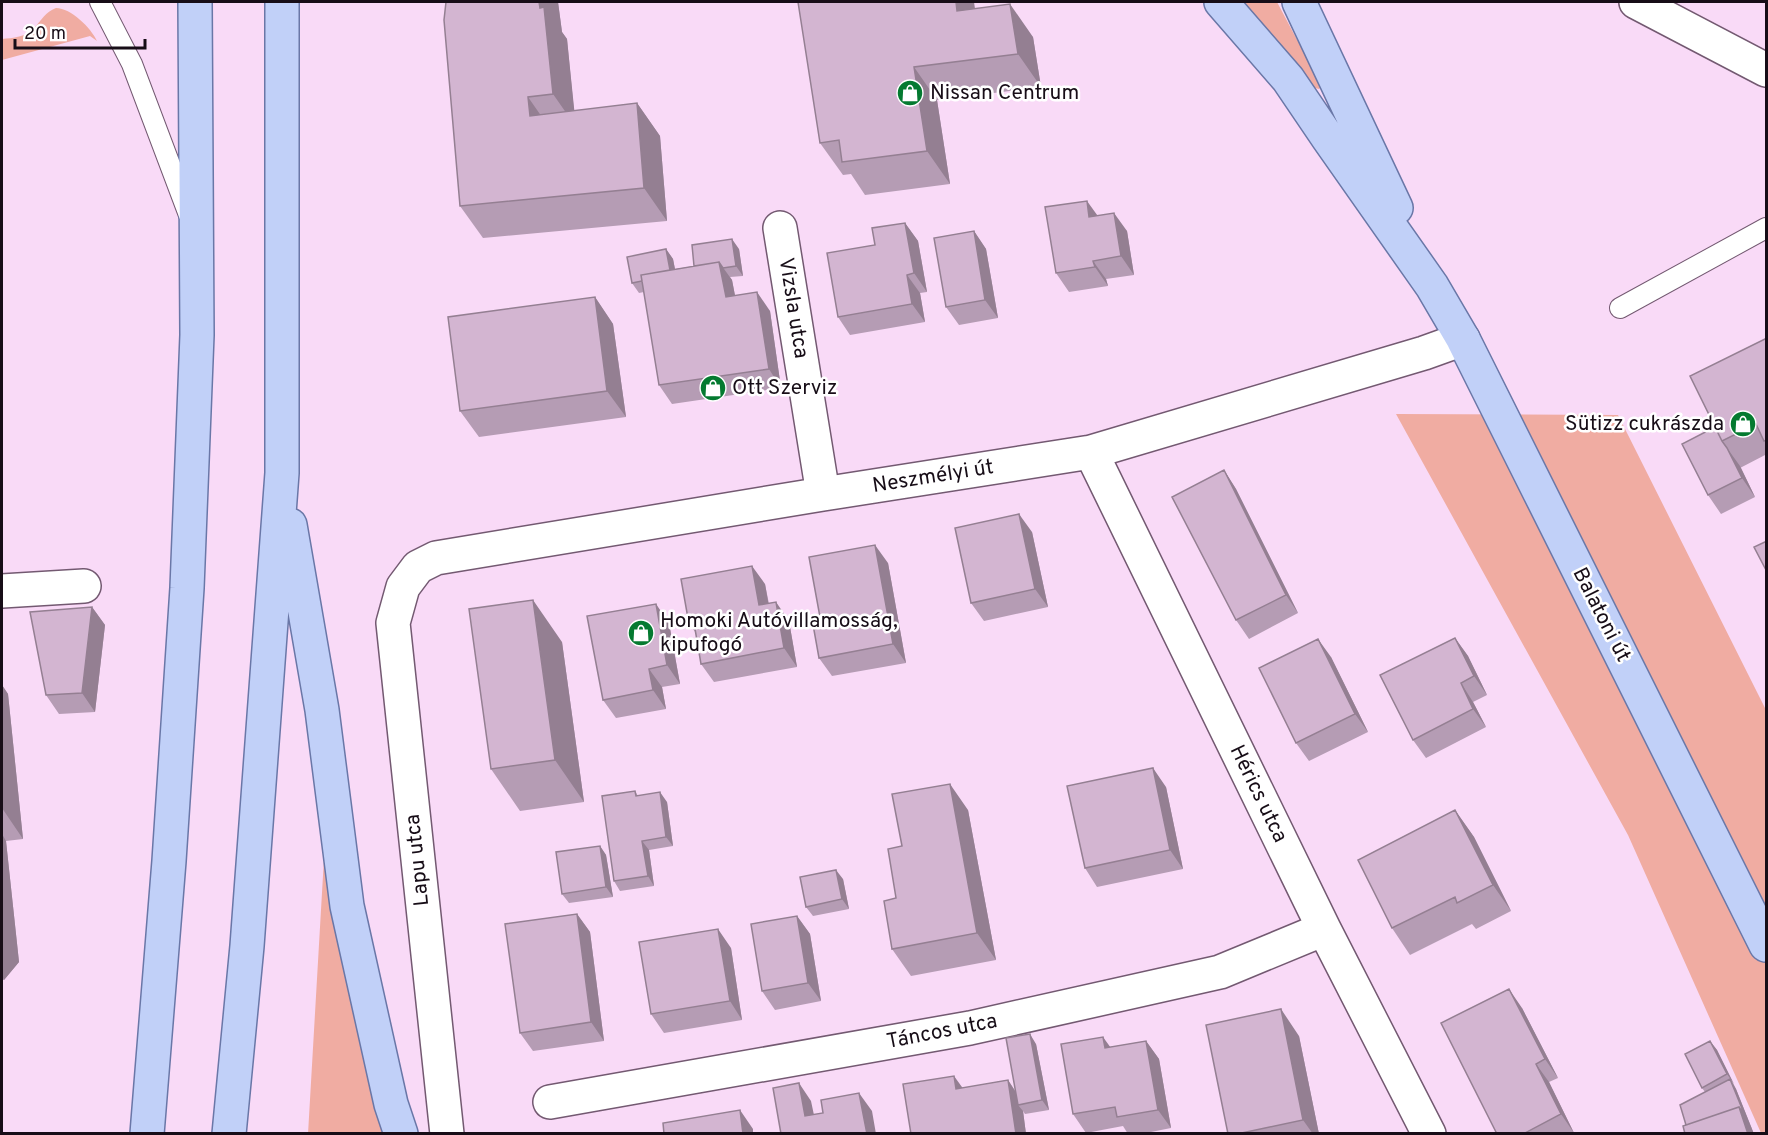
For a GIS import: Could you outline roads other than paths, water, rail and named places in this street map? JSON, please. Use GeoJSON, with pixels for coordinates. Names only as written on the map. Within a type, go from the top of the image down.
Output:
{"type":"FeatureCollection","features":[{"type":"Feature","properties":{"kind":"main road"},"geometry":{"type":"LineString","coordinates":[[147,1134],[169,861],[187,588],[197,335],[195,2]]}},
{"type":"Feature","properties":{"kind":"main road"},"geometry":{"type":"LineString","coordinates":[[229,1134],[247,946],[282,473],[282,2]]}},
{"type":"Feature","properties":{"kind":"main road"},"geometry":{"type":"LineString","coordinates":[[1221,2],[1288,79],[1432,286]]}},
{"type":"Feature","properties":{"kind":"main road"},"geometry":{"type":"LineString","coordinates":[[1299,2],[1432,286]]}},
{"type":"Feature","properties":{"kind":"main road","name":"Balatoni út"},"geometry":{"type":"LineString","coordinates":[[1432,286],[1463,339],[1767,945]]}},
{"type":"Feature","properties":{"kind":"main road"},"geometry":{"type":"LineString","coordinates":[[282,473],[322,710],[347,906],[391,1104],[400,1134]]}},
{"type":"Feature","properties":{"kind":"street"},"geometry":{"type":"LineString","coordinates":[[1636,2],[1767,70]]}},
{"type":"Feature","properties":{"kind":"street","name":"Vizsla utca"},"geometry":{"type":"LineString","coordinates":[[780,228],[823,494]]}},
{"type":"Feature","properties":{"kind":"street","name":"Neszmélyi út"},"geometry":{"type":"LineString","coordinates":[[403,587],[418,567],[436,558],[1091,452],[1415,356],[1463,339]]}},
{"type":"Feature","properties":{"kind":"street","name":"Hérics utca"},"geometry":{"type":"LineString","coordinates":[[1091,452],[1324,929],[1430,1134]]}},
{"type":"Feature","properties":{"kind":"street"},"geometry":{"type":"LineString","coordinates":[[2,591],[84,586]]}},
{"type":"Feature","properties":{"kind":"street","name":"Lapu utca"},"geometry":{"type":"LineString","coordinates":[[403,587],[393,623],[447,1134]]}},
{"type":"Feature","properties":{"kind":"street","name":"Táncos utca"},"geometry":{"type":"LineString","coordinates":[[550,1102],[970,1028],[1220,972],[1324,929]]}},
{"type":"Feature","properties":{"kind":"lane"},"geometry":{"type":"LineString","coordinates":[[100,2],[132,64],[197,236]]}},
{"type":"Feature","properties":{"kind":"lane"},"geometry":{"type":"LineString","coordinates":[[1620,308],[1767,228]]}},
{"type":"Feature","properties":{"kind":"place","name":"Nissan Centrum"},"geometry":{"type":"Point","coordinates":[910,93]}},
{"type":"Feature","properties":{"kind":"place","name":"Ott Szerviz"},"geometry":{"type":"Point","coordinates":[713,388]}},
{"type":"Feature","properties":{"kind":"place","name":"Sütizz cukrászda"},"geometry":{"type":"Point","coordinates":[1743,424]}},
{"type":"Feature","properties":{"kind":"place","name":"Homoki Autóvillamosság, kipufogó"},"geometry":{"type":"Point","coordinates":[641,633]}}]}
